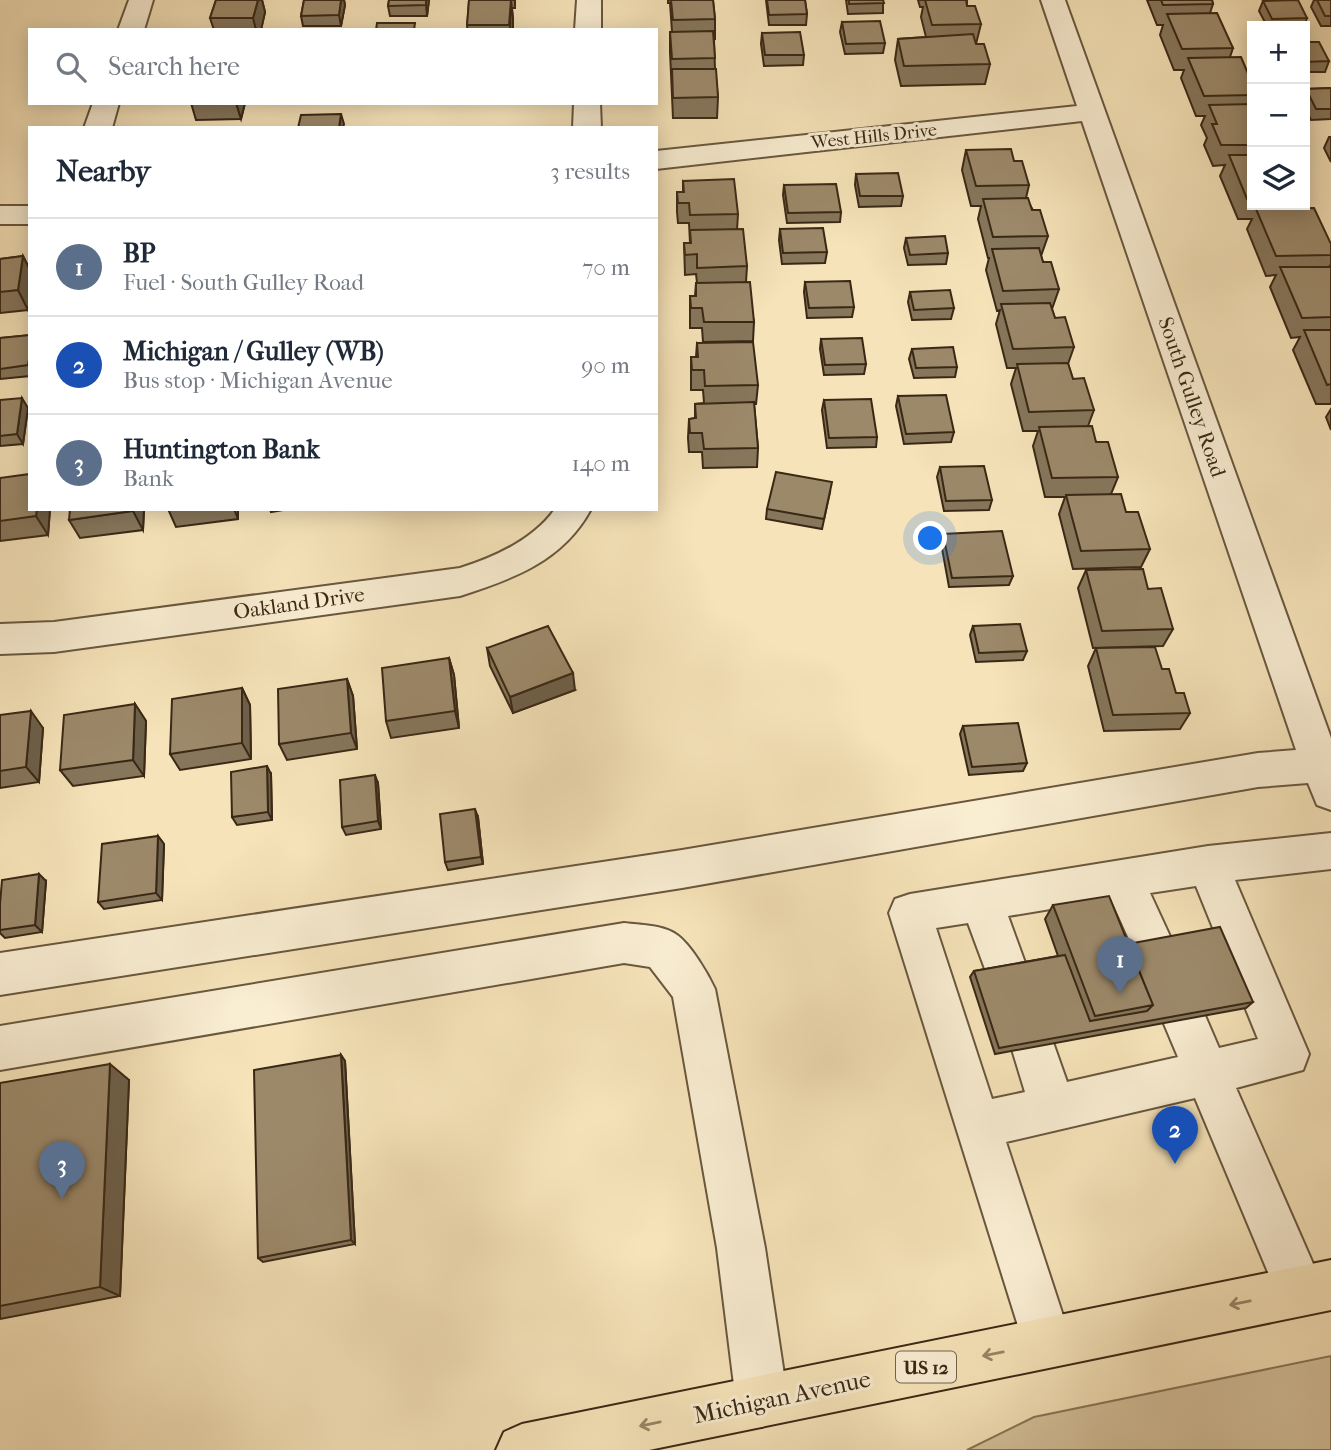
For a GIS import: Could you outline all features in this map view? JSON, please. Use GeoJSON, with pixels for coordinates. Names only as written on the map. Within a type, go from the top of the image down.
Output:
{"type":"FeatureCollection","features":[{"type":"Feature","properties":{"kind":"main road","name":"Michigan Avenue"},"geometry":{"type":"LineString","coordinates":[[522,1450],[1316,1288]]}},
{"type":"Feature","properties":{"kind":"street"},"geometry":{"type":"LineString","coordinates":[[132,28],[141,0]]}},
{"type":"Feature","properties":{"kind":"street"},"geometry":{"type":"LineString","coordinates":[[589,0],[589,28]]}},
{"type":"Feature","properties":{"kind":"street","name":"South Gulley Road"},"geometry":{"type":"LineString","coordinates":[[1053,0],[1326,779]]}},
{"type":"Feature","properties":{"kind":"street"},"geometry":{"type":"LineString","coordinates":[[99,126],[105,105]]}},
{"type":"Feature","properties":{"kind":"street"},"geometry":{"type":"LineString","coordinates":[[587,105],[587,126]]}},
{"type":"Feature","properties":{"kind":"street","name":"West Hills Drive"},"geometry":{"type":"LineString","coordinates":[[658,160],[1092,112]]}},
{"type":"Feature","properties":{"kind":"street"},"geometry":{"type":"LineString","coordinates":[[0,215],[28,215]]}},
{"type":"Feature","properties":{"kind":"street","name":"Oakland Drive"},"geometry":{"type":"LineString","coordinates":[[0,639],[54,636],[460,582],[500,570],[534,551],[567,520],[573,511]]}},
{"type":"Feature","properties":{"kind":"street"},"geometry":{"type":"LineString","coordinates":[[0,974],[682,869],[1258,770],[1326,779]]}},
{"type":"Feature","properties":{"kind":"street"},"geometry":{"type":"LineString","coordinates":[[1047,1343],[910,913],[1208,865],[1331,850]]}},
{"type":"Feature","properties":{"kind":"street"},"geometry":{"type":"LineString","coordinates":[[979,1125],[1287,1054],[1208,865]]}},
{"type":"Feature","properties":{"kind":"street"},"geometry":{"type":"LineString","coordinates":[[1123,879],[1153,946]]}},
{"type":"Feature","properties":{"kind":"street"},"geometry":{"type":"LineString","coordinates":[[982,902],[1006,971]]}},
{"type":"Feature","properties":{"kind":"street"},"geometry":{"type":"LineString","coordinates":[[0,1048],[624,943],[662,949],[693,989],[741,1248],[762,1401]]}},
{"type":"Feature","properties":{"kind":"street"},"geometry":{"type":"LineString","coordinates":[[1184,1019],[1205,1073],[1316,1288]]}},
{"type":"Feature","properties":{"kind":"street"},"geometry":{"type":"LineString","coordinates":[[1033,1046],[1053,1109]]}},
{"type":"Feature","properties":{"kind":"shaded area"},"geometry":{"type":"Polygon","coordinates":[[[1331,1356],[1331,1450],[967,1450],[1034,1417],[1331,1356]]]}},
{"type":"Feature","properties":{"kind":"building"},"geometry":{"type":"Polygon","coordinates":[[[216,0],[258,0],[253,18],[210,18],[216,0]]]}},
{"type":"Feature","properties":{"kind":"building"},"geometry":{"type":"Polygon","coordinates":[[[304,0],[341,0],[339,15],[301,16],[304,0]]]}},
{"type":"Feature","properties":{"kind":"building"},"geometry":{"type":"Polygon","coordinates":[[[389,0],[426,0],[426,5],[388,6],[389,0]]]}},
{"type":"Feature","properties":{"kind":"building"},"geometry":{"type":"Polygon","coordinates":[[[469,0],[511,0],[509,25],[467,25],[469,0]]]}},
{"type":"Feature","properties":{"kind":"building"},"geometry":{"type":"Polygon","coordinates":[[[671,0],[713,0],[715,19],[673,20],[671,0]]]}},
{"type":"Feature","properties":{"kind":"building"},"geometry":{"type":"Polygon","coordinates":[[[767,0],[805,0],[807,14],[769,15],[767,0]]]}},
{"type":"Feature","properties":{"kind":"building"},"geometry":{"type":"Polygon","coordinates":[[[849,0],[883,0],[884,3],[849,4],[849,0]]]}},
{"type":"Feature","properties":{"kind":"building"},"geometry":{"type":"Polygon","coordinates":[[[925,0],[966,0],[967,6],[975,6],[981,24],[932,25],[925,0]]]}},
{"type":"Feature","properties":{"kind":"building"},"geometry":{"type":"Polygon","coordinates":[[[1161,0],[1212,0],[1213,4],[1163,5],[1161,0]]]}},
{"type":"Feature","properties":{"kind":"building"},"geometry":{"type":"Polygon","coordinates":[[[1298,0],[1307,18],[1272,19],[1263,1],[1298,0]]]}},
{"type":"Feature","properties":{"kind":"building"},"geometry":{"type":"Polygon","coordinates":[[[1317,0],[1331,0],[1331,16],[1325,16],[1317,0]]]}},
{"type":"Feature","properties":{"kind":"building"},"geometry":{"type":"Polygon","coordinates":[[[1217,13],[1233,48],[1182,49],[1167,14],[1217,13]]]}},
{"type":"Feature","properties":{"kind":"building"},"geometry":{"type":"Polygon","coordinates":[[[880,21],[885,43],[846,44],[842,22],[880,21]]]}},
{"type":"Feature","properties":{"kind":"building"},"geometry":{"type":"Polygon","coordinates":[[[377,23],[415,23],[414,28],[376,28],[377,23]]]}},
{"type":"Feature","properties":{"kind":"building"},"geometry":{"type":"Polygon","coordinates":[[[713,31],[715,58],[672,59],[670,32],[713,31]]]}},
{"type":"Feature","properties":{"kind":"building"},"geometry":{"type":"Polygon","coordinates":[[[800,32],[804,55],[765,55],[762,33],[800,32]]]}},
{"type":"Feature","properties":{"kind":"building"},"geometry":{"type":"Polygon","coordinates":[[[973,34],[976,44],[984,44],[990,64],[904,66],[898,39],[973,34]]]}},
{"type":"Feature","properties":{"kind":"building"},"geometry":{"type":"Polygon","coordinates":[[[1310,42],[1319,42],[1329,61],[1310,62],[1310,42]]]}},
{"type":"Feature","properties":{"kind":"building"},"geometry":{"type":"Polygon","coordinates":[[[1241,57],[1247,71],[1247,95],[1204,96],[1188,58],[1241,57]]]}},
{"type":"Feature","properties":{"kind":"building"},"geometry":{"type":"Polygon","coordinates":[[[672,69],[716,69],[718,97],[673,98],[672,69]]]}},
{"type":"Feature","properties":{"kind":"building"},"geometry":{"type":"Polygon","coordinates":[[[1331,88],[1331,109],[1316,109],[1310,97],[1310,89],[1331,88]]]}},
{"type":"Feature","properties":{"kind":"building"},"geometry":{"type":"Polygon","coordinates":[[[1247,104],[1247,145],[1221,145],[1212,124],[1217,124],[1209,105],[1247,104]]]}},
{"type":"Feature","properties":{"kind":"building"},"geometry":{"type":"Polygon","coordinates":[[[341,114],[339,126],[298,126],[301,115],[341,114]]]}},
{"type":"Feature","properties":{"kind":"building"},"geometry":{"type":"Polygon","coordinates":[[[1011,149],[1014,161],[1022,161],[1029,185],[976,186],[966,150],[1011,149]]]}},
{"type":"Feature","properties":{"kind":"building"},"geometry":{"type":"Polygon","coordinates":[[[1229,155],[1247,155],[1247,199],[1229,155]]]}},
{"type":"Feature","properties":{"kind":"building"},"geometry":{"type":"Polygon","coordinates":[[[898,173],[903,196],[860,196],[856,174],[898,173]]]}},
{"type":"Feature","properties":{"kind":"building"},"geometry":{"type":"Polygon","coordinates":[[[734,179],[738,214],[690,215],[689,203],[678,203],[677,192],[684,192],[683,181],[734,179]]]}},
{"type":"Feature","properties":{"kind":"building"},"geometry":{"type":"Polygon","coordinates":[[[836,184],[841,212],[788,213],[784,185],[836,184]]]}},
{"type":"Feature","properties":{"kind":"building"},"geometry":{"type":"Polygon","coordinates":[[[1028,198],[1032,210],[1040,210],[1048,236],[993,237],[983,199],[1028,198]]]}},
{"type":"Feature","properties":{"kind":"building"},"geometry":{"type":"Polygon","coordinates":[[[1314,208],[1331,244],[1331,255],[1276,256],[1256,210],[1314,208]]]}},
{"type":"Feature","properties":{"kind":"building"},"geometry":{"type":"Polygon","coordinates":[[[823,228],[827,252],[783,253],[780,229],[823,228]]]}},
{"type":"Feature","properties":{"kind":"building"},"geometry":{"type":"Polygon","coordinates":[[[743,229],[747,266],[697,268],[697,254],[685,255],[684,243],[691,243],[690,230],[743,229]]]}},
{"type":"Feature","properties":{"kind":"building"},"geometry":{"type":"Polygon","coordinates":[[[945,236],[948,253],[910,255],[906,238],[945,236]]]}},
{"type":"Feature","properties":{"kind":"building"},"geometry":{"type":"Polygon","coordinates":[[[1039,248],[1043,262],[1051,262],[1059,289],[1003,291],[992,249],[1039,248]]]}},
{"type":"Feature","properties":{"kind":"building"},"geometry":{"type":"Polygon","coordinates":[[[23,256],[18,290],[0,292],[0,259],[23,256]]]}},
{"type":"Feature","properties":{"kind":"building"},"geometry":{"type":"Polygon","coordinates":[[[1280,267],[1331,267],[1331,317],[1302,318],[1280,267]]]}},
{"type":"Feature","properties":{"kind":"building"},"geometry":{"type":"Polygon","coordinates":[[[850,281],[854,307],[809,308],[805,282],[850,281]]]}},
{"type":"Feature","properties":{"kind":"building"},"geometry":{"type":"Polygon","coordinates":[[[750,282],[754,322],[704,322],[702,308],[691,308],[690,296],[696,296],[696,283],[750,282]]]}},
{"type":"Feature","properties":{"kind":"building"},"geometry":{"type":"Polygon","coordinates":[[[950,290],[954,308],[914,310],[910,292],[950,290]]]}},
{"type":"Feature","properties":{"kind":"building"},"geometry":{"type":"Polygon","coordinates":[[[1050,303],[1055,318],[1065,317],[1074,347],[1013,349],[1001,304],[1050,303]]]}},
{"type":"Feature","properties":{"kind":"building"},"geometry":{"type":"Polygon","coordinates":[[[1304,330],[1331,330],[1331,384],[1327,385],[1304,330]]]}},
{"type":"Feature","properties":{"kind":"building"},"geometry":{"type":"Polygon","coordinates":[[[28,335],[28,365],[0,369],[0,338],[28,335]]]}},
{"type":"Feature","properties":{"kind":"building"},"geometry":{"type":"Polygon","coordinates":[[[862,338],[866,364],[825,365],[821,339],[862,338]]]}},
{"type":"Feature","properties":{"kind":"building"},"geometry":{"type":"Polygon","coordinates":[[[753,342],[758,385],[705,386],[704,370],[692,370],[691,357],[698,357],[697,343],[753,342]]]}},
{"type":"Feature","properties":{"kind":"building"},"geometry":{"type":"Polygon","coordinates":[[[953,347],[957,367],[916,368],[912,349],[953,347]]]}},
{"type":"Feature","properties":{"kind":"building"},"geometry":{"type":"Polygon","coordinates":[[[1068,363],[1073,379],[1084,378],[1094,410],[1029,412],[1017,364],[1068,363]]]}},
{"type":"Feature","properties":{"kind":"building"},"geometry":{"type":"Polygon","coordinates":[[[946,395],[954,432],[906,434],[898,396],[946,395]]]}},
{"type":"Feature","properties":{"kind":"building"},"geometry":{"type":"Polygon","coordinates":[[[22,398],[17,434],[0,436],[0,400],[22,398]]]}},
{"type":"Feature","properties":{"kind":"building"},"geometry":{"type":"Polygon","coordinates":[[[871,399],[877,437],[829,438],[824,400],[871,399]]]}},
{"type":"Feature","properties":{"kind":"building"},"geometry":{"type":"Polygon","coordinates":[[[754,402],[758,448],[704,449],[702,433],[690,433],[689,419],[696,418],[695,404],[754,402]]]}},
{"type":"Feature","properties":{"kind":"building"},"geometry":{"type":"Polygon","coordinates":[[[1092,426],[1096,442],[1108,442],[1118,477],[1052,478],[1039,427],[1092,426]]]}},
{"type":"Feature","properties":{"kind":"building"},"geometry":{"type":"Polygon","coordinates":[[[984,466],[992,500],[946,501],[940,467],[984,466]]]}},
{"type":"Feature","properties":{"kind":"building"},"geometry":{"type":"Polygon","coordinates":[[[776,472],[832,482],[824,519],[767,509],[776,472]]]}},
{"type":"Feature","properties":{"kind":"building"},"geometry":{"type":"Polygon","coordinates":[[[28,474],[28,511],[37,511],[36,516],[0,521],[0,478],[28,474]]]}},
{"type":"Feature","properties":{"kind":"building"},"geometry":{"type":"Polygon","coordinates":[[[1121,494],[1126,512],[1138,512],[1150,549],[1081,551],[1066,495],[1121,494]]]}},
{"type":"Feature","properties":{"kind":"building"},"geometry":{"type":"Polygon","coordinates":[[[70,511],[133,511],[69,520],[70,511]]]}},
{"type":"Feature","properties":{"kind":"building"},"geometry":{"type":"Polygon","coordinates":[[[1002,531],[1013,576],[952,578],[943,534],[1002,531]]]}},
{"type":"Feature","properties":{"kind":"building"},"geometry":{"type":"Polygon","coordinates":[[[1143,569],[1148,589],[1161,588],[1173,629],[1102,631],[1086,570],[1143,569]]]}},
{"type":"Feature","properties":{"kind":"building"},"geometry":{"type":"Polygon","coordinates":[[[1020,624],[1027,651],[979,653],[973,626],[1020,624]]]}},
{"type":"Feature","properties":{"kind":"building"},"geometry":{"type":"Polygon","coordinates":[[[548,626],[573,673],[510,697],[487,648],[548,626]]]}},
{"type":"Feature","properties":{"kind":"building"},"geometry":{"type":"Polygon","coordinates":[[[1155,647],[1162,669],[1169,669],[1176,693],[1184,693],[1190,713],[1113,715],[1096,648],[1155,647]]]}},
{"type":"Feature","properties":{"kind":"building"},"geometry":{"type":"Polygon","coordinates":[[[449,658],[455,711],[386,721],[382,668],[449,658]]]}},
{"type":"Feature","properties":{"kind":"building"},"geometry":{"type":"Polygon","coordinates":[[[347,679],[351,733],[279,744],[278,689],[347,679]]]}},
{"type":"Feature","properties":{"kind":"building"},"geometry":{"type":"Polygon","coordinates":[[[242,688],[242,743],[170,754],[172,699],[242,688]]]}},
{"type":"Feature","properties":{"kind":"building"},"geometry":{"type":"Polygon","coordinates":[[[135,704],[133,760],[60,770],[64,715],[135,704]]]}},
{"type":"Feature","properties":{"kind":"building"},"geometry":{"type":"Polygon","coordinates":[[[31,711],[26,767],[0,771],[0,715],[31,711]]]}},
{"type":"Feature","properties":{"kind":"building"},"geometry":{"type":"Polygon","coordinates":[[[1018,723],[1027,763],[972,767],[963,726],[1018,723]]]}},
{"type":"Feature","properties":{"kind":"building"},"geometry":{"type":"Polygon","coordinates":[[[267,766],[268,812],[232,817],[231,772],[267,766]]]}},
{"type":"Feature","properties":{"kind":"building"},"geometry":{"type":"Polygon","coordinates":[[[375,775],[378,821],[342,827],[340,780],[375,775]]]}},
{"type":"Feature","properties":{"kind":"building"},"geometry":{"type":"Polygon","coordinates":[[[475,809],[481,857],[445,862],[440,814],[475,809]]]}},
{"type":"Feature","properties":{"kind":"building"},"geometry":{"type":"Polygon","coordinates":[[[158,836],[156,893],[98,902],[102,844],[158,836]]]}},
{"type":"Feature","properties":{"kind":"building"},"geometry":{"type":"Polygon","coordinates":[[[39,874],[35,925],[0,930],[2,880],[39,874]]]}},
{"type":"Feature","properties":{"kind":"building"},"geometry":{"type":"Polygon","coordinates":[[[1109,896],[1153,1005],[1095,1016],[1053,905],[1109,896]]]}},
{"type":"Feature","properties":{"kind":"building"},"geometry":{"type":"Polygon","coordinates":[[[1220,927],[1253,1002],[999,1048],[974,971],[1065,955],[1090,1021],[1147,1011],[1153,1005],[1128,944],[1220,927]]]}},
{"type":"Feature","properties":{"kind":"building"},"geometry":{"type":"Polygon","coordinates":[[[341,1055],[351,1240],[258,1258],[254,1070],[341,1055]]]}},
{"type":"Feature","properties":{"kind":"building"},"geometry":{"type":"Polygon","coordinates":[[[110,1064],[100,1287],[0,1306],[0,1083],[110,1064]]]}},
{"type":"Feature","properties":{"kind":"place","name":"BP"},"geometry":{"type":"Point","coordinates":[1120,994]}},
{"type":"Feature","properties":{"kind":"place","name":"Michigan / Gulley (WB)"},"geometry":{"type":"Point","coordinates":[1175,1164]}},
{"type":"Feature","properties":{"kind":"place","name":"Huntington Bank"},"geometry":{"type":"Point","coordinates":[62,1199]}}]}
